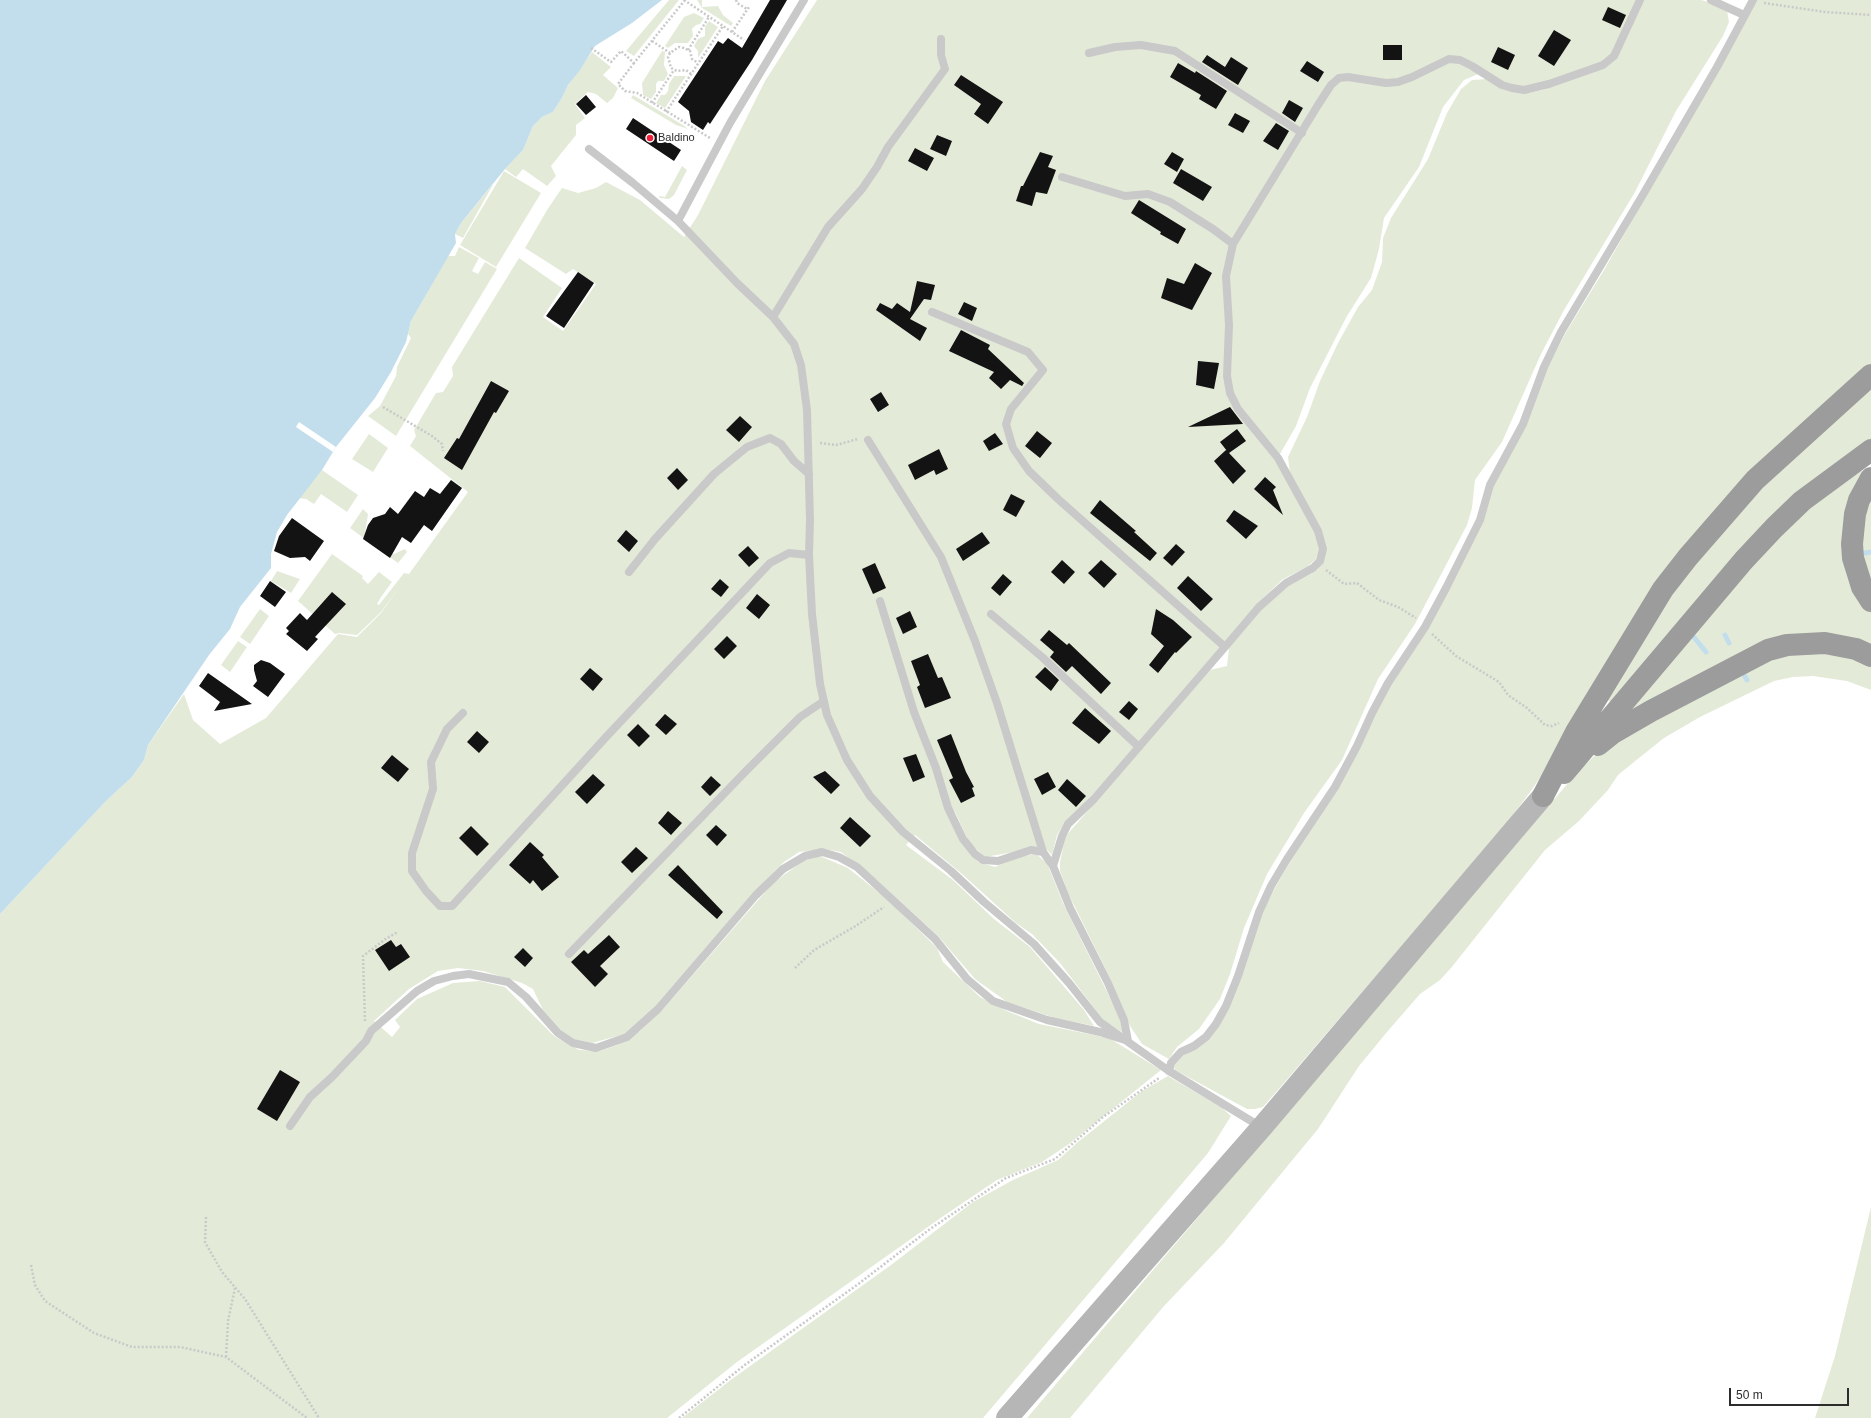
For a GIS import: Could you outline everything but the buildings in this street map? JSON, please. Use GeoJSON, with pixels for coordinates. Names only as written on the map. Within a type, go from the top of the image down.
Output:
{"type":"FeatureCollection","features":[{"type":"Feature","properties":{"kind":"highway"},"geometry":{"type":"LineString","coordinates":[[1543,796],[1576,732],[1663,589],[1707,534],[1755,480],[1871,375]]}},
{"type":"Feature","properties":{"kind":"highway"},"geometry":{"type":"LineString","coordinates":[[1543,796],[1759,544],[1802,501],[1871,450]]}},
{"type":"Feature","properties":{"kind":"highway"},"geometry":{"type":"LineString","coordinates":[[1871,478],[1859,500],[1855,514],[1852,544],[1853,558],[1862,587],[1871,601]]}},
{"type":"Feature","properties":{"kind":"highway"},"geometry":{"type":"LineString","coordinates":[[1543,796],[1587,754],[1613,733],[1731,668],[1768,650],[1787,645],[1825,643],[1856,649],[1871,656]]}},
{"type":"Feature","properties":{"kind":"main road"},"geometry":{"type":"LineString","coordinates":[[1008,1418],[1262,1127],[1543,796]]}},
{"type":"Feature","properties":{"kind":"lane"},"geometry":{"type":"LineString","coordinates":[[678,221],[719,144],[804,0]]}},
{"type":"Feature","properties":{"kind":"lane"},"geometry":{"type":"LineString","coordinates":[[1053,866],[1062,836],[1068,824],[1094,799],[1259,607],[1286,583],[1313,568],[1320,560],[1323,549],[1318,531],[1278,458],[1238,409],[1230,393],[1227,376],[1229,325],[1226,276],[1233,244],[1331,85],[1339,78],[1348,77],[1386,83],[1398,82],[1449,59],[1460,60],[1502,85],[1524,90],[1549,84],[1603,65],[1614,56],[1640,0]]}},
{"type":"Feature","properties":{"kind":"lane"},"geometry":{"type":"LineString","coordinates":[[1711,0],[1744,15]]}},
{"type":"Feature","properties":{"kind":"lane"},"geometry":{"type":"LineString","coordinates":[[1169,1071],[1176,1057],[1206,1037],[1216,1024],[1236,982],[1254,926],[1271,886],[1287,859],[1335,787],[1358,746],[1372,712],[1388,683],[1425,627],[1446,588],[1480,520],[1490,485],[1523,424],[1544,367],[1561,332],[1649,185],[1717,67],[1753,0]]}},
{"type":"Feature","properties":{"kind":"lane"},"geometry":{"type":"LineString","coordinates":[[773,317],[828,227],[862,189],[888,147],[945,70],[941,39]]}},
{"type":"Feature","properties":{"kind":"lane"},"geometry":{"type":"LineString","coordinates":[[1089,52],[1116,47],[1141,45],[1175,51],[1302,133]]}},
{"type":"Feature","properties":{"kind":"lane"},"geometry":{"type":"LineString","coordinates":[[589,149],[633,183],[678,221],[737,283],[773,317],[794,344],[801,365],[807,410],[810,520],[809,555],[812,614],[824,701],[827,715],[847,760],[870,796],[903,832],[951,871],[984,902],[1034,944],[1069,982],[1100,1022],[1169,1071],[1262,1127]]}},
{"type":"Feature","properties":{"kind":"lane"},"geometry":{"type":"LineString","coordinates":[[1062,178],[1125,196],[1148,194],[1170,202],[1213,229],[1233,244]]}},
{"type":"Feature","properties":{"kind":"lane"},"geometry":{"type":"LineString","coordinates":[[932,312],[1028,352],[1043,370],[1011,409],[1006,424],[1013,448],[1030,471],[1058,500],[1225,647]]}},
{"type":"Feature","properties":{"kind":"lane"},"geometry":{"type":"LineString","coordinates":[[629,572],[714,474],[747,447],[770,438],[781,444],[794,461],[809,474]]}},
{"type":"Feature","properties":{"kind":"lane"},"geometry":{"type":"LineString","coordinates":[[868,440],[941,557],[978,648],[1043,852],[1053,866],[1070,908],[1093,952],[1124,1020],[1128,1041]]}},
{"type":"Feature","properties":{"kind":"lane"},"geometry":{"type":"LineString","coordinates":[[463,713],[447,729],[432,762],[434,789],[412,853],[412,871],[426,891],[440,906],[452,906],[607,736],[770,563],[789,553],[809,555]]}},
{"type":"Feature","properties":{"kind":"lane"},"geometry":{"type":"LineString","coordinates":[[880,601],[914,712],[936,768],[948,808],[963,839],[975,854],[983,860],[998,861],[1031,850],[1043,852]]}},
{"type":"Feature","properties":{"kind":"lane"},"geometry":{"type":"LineString","coordinates":[[991,614],[1042,657],[1139,747]]}},
{"type":"Feature","properties":{"kind":"lane"},"geometry":{"type":"LineString","coordinates":[[569,954],[757,759],[800,717],[824,701]]}},
{"type":"Feature","properties":{"kind":"lane"},"geometry":{"type":"LineString","coordinates":[[290,1126],[310,1097],[332,1077],[366,1041],[371,1031],[417,991],[434,981],[469,974],[508,982],[526,997],[558,1033],[573,1043],[596,1048],[627,1037],[658,1010],[756,895],[783,869],[805,856],[822,852],[839,857],[857,867],[895,900],[935,939],[967,979],[993,1000],[1047,1020],[1100,1032],[1128,1041]]}},
{"type":"Feature","properties":{"kind":"path"},"geometry":{"type":"LineString","coordinates":[[719,144],[636,93],[625,91],[618,84],[684,0],[744,40]]}},
{"type":"Feature","properties":{"kind":"path"},"geometry":{"type":"LineString","coordinates":[[732,32],[748,8],[737,3],[736,0]]}},
{"type":"Feature","properties":{"kind":"path"},"geometry":{"type":"LineString","coordinates":[[1753,0],[1825,12],[1871,15]]}},
{"type":"Feature","properties":{"kind":"path"},"geometry":{"type":"LineString","coordinates":[[688,50],[709,17]]}},
{"type":"Feature","properties":{"kind":"path"},"geometry":{"type":"LineString","coordinates":[[666,112],[723,26]]}},
{"type":"Feature","properties":{"kind":"path"},"geometry":{"type":"LineString","coordinates":[[652,41],[670,53]]}},
{"type":"Feature","properties":{"kind":"path"},"geometry":{"type":"LineString","coordinates":[[691,74],[686,70],[682,72],[674,70],[669,64],[668,57],[670,53],[679,47],[688,50],[692,59],[698,63]]}},
{"type":"Feature","properties":{"kind":"path"},"geometry":{"type":"LineString","coordinates":[[591,48],[611,62],[621,51],[634,63]]}},
{"type":"Feature","properties":{"kind":"path"},"geometry":{"type":"LineString","coordinates":[[652,103],[674,70]]}},
{"type":"Feature","properties":{"kind":"path"},"geometry":{"type":"LineString","coordinates":[[383,407],[432,436],[442,444],[443,451]]}},
{"type":"Feature","properties":{"kind":"path"},"geometry":{"type":"LineString","coordinates":[[808,440],[823,444],[836,445],[857,439],[868,440]]}},
{"type":"Feature","properties":{"kind":"path"},"geometry":{"type":"LineString","coordinates":[[1320,560],[1327,571],[1344,584],[1357,583],[1379,600],[1414,616],[1456,656],[1499,682],[1508,695],[1527,708],[1545,725],[1552,726],[1558,723],[1576,732]]}},
{"type":"Feature","properties":{"kind":"path"},"geometry":{"type":"LineString","coordinates":[[795,968],[814,950],[854,928],[895,900]]}},
{"type":"Feature","properties":{"kind":"path"},"geometry":{"type":"LineString","coordinates":[[371,1031],[365,1020],[363,956],[387,938],[398,932]]}},
{"type":"Feature","properties":{"kind":"path"},"geometry":{"type":"LineString","coordinates":[[679,1418],[746,1364],[857,1285],[930,1229],[1006,1178],[1055,1159],[1103,1117],[1169,1071]]}},
{"type":"Feature","properties":{"kind":"path"},"geometry":{"type":"LineString","coordinates":[[206,1217],[205,1242],[222,1272],[245,1299],[319,1418]]}},
{"type":"Feature","properties":{"kind":"path"},"geometry":{"type":"LineString","coordinates":[[31,1265],[35,1284],[45,1301],[94,1333],[132,1347],[180,1347],[226,1357],[307,1418]]}},
{"type":"Feature","properties":{"kind":"path"},"geometry":{"type":"LineString","coordinates":[[226,1357],[228,1321],[235,1288]]}},
{"type":"Feature","properties":{"kind":"green space"},"geometry":{"type":"Polygon","coordinates":[[[669,0],[679,0],[634,56],[626,51],[669,0]]]}},
{"type":"Feature","properties":{"kind":"green space"},"geometry":{"type":"Polygon","coordinates":[[[697,0],[702,0],[702,7],[718,6],[723,15],[733,23],[731,26],[702,8],[697,0]]]}},
{"type":"Feature","properties":{"kind":"green space"},"geometry":{"type":"Polygon","coordinates":[[[817,0],[1638,0],[1610,56],[1600,65],[1522,88],[1478,74],[1464,80],[1443,107],[1419,167],[1384,218],[1379,249],[1371,278],[1347,316],[1310,388],[1296,426],[1276,461],[1319,540],[1319,551],[1316,559],[1307,567],[1283,579],[1262,599],[1098,789],[1064,824],[1057,835],[1052,855],[1047,850],[1032,847],[985,857],[969,842],[955,812],[949,815],[961,842],[978,862],[995,867],[1013,858],[1036,854],[1047,863],[1063,903],[1119,1016],[1123,1033],[1104,1021],[1060,963],[1032,934],[1016,923],[962,874],[915,835],[906,845],[953,880],[994,919],[1030,947],[1084,1010],[1094,1026],[1055,1018],[1007,1002],[975,979],[938,936],[879,882],[841,852],[824,849],[799,852],[784,862],[755,891],[653,1009],[625,1034],[592,1043],[568,1038],[543,1010],[533,989],[522,983],[483,971],[458,968],[438,971],[409,989],[374,1021],[392,1037],[400,1027],[395,1020],[417,999],[453,983],[480,981],[505,987],[554,1036],[579,1050],[600,1051],[617,1045],[640,1031],[664,1008],[773,883],[803,861],[820,856],[848,868],[887,899],[937,948],[943,962],[980,997],[1007,1011],[1039,1024],[1109,1038],[1161,1070],[1069,1144],[1042,1162],[997,1180],[942,1217],[737,1362],[667,1418],[0,1418],[0,914],[106,801],[132,777],[144,760],[148,745],[184,694],[193,720],[220,744],[266,718],[338,634],[357,637],[381,613],[400,586],[381,612],[357,635],[339,633],[335,634],[298,601],[332,554],[363,576],[362,578],[368,584],[379,572],[392,582],[377,604],[379,605],[404,573],[409,574],[468,492],[410,446],[416,436],[414,430],[436,393],[443,392],[453,376],[452,367],[519,258],[562,288],[543,317],[563,331],[596,284],[573,269],[566,274],[525,248],[547,210],[562,188],[578,193],[596,188],[606,182],[640,200],[684,237],[698,215],[765,81],[817,0]]]}},
{"type":"Feature","properties":{"kind":"green space"},"geometry":{"type":"Polygon","coordinates":[[[1643,0],[1701,0],[1719,5],[1727,10],[1729,22],[1723,36],[1676,111],[1635,192],[1564,310],[1541,354],[1502,442],[1475,480],[1472,508],[1467,525],[1415,624],[1378,679],[1342,760],[1304,813],[1267,874],[1244,928],[1230,974],[1220,999],[1199,1029],[1177,1047],[1169,1059],[1142,1044],[1130,1026],[1111,980],[1068,893],[1060,871],[1060,862],[1065,837],[1210,670],[1227,666],[1229,648],[1269,601],[1284,588],[1318,569],[1324,559],[1326,547],[1290,474],[1288,457],[1307,417],[1320,381],[1338,343],[1358,307],[1372,290],[1382,262],[1383,238],[1391,218],[1428,159],[1447,113],[1461,89],[1472,80],[1487,79],[1526,93],[1543,90],[1594,72],[1608,64],[1643,0]]]}},
{"type":"Feature","properties":{"kind":"green space"},"geometry":{"type":"Polygon","coordinates":[[[1757,0],[1871,0],[1871,367],[1751,477],[1528,795],[1502,829],[1263,1107],[1247,1109],[1175,1070],[1174,1066],[1183,1056],[1208,1040],[1262,913],[1275,888],[1391,685],[1427,630],[1493,486],[1525,426],[1547,369],[1565,334],[1604,270],[1757,0]]]}},
{"type":"Feature","properties":{"kind":"green space"},"geometry":{"type":"Polygon","coordinates":[[[694,13],[704,18],[700,24],[696,25],[692,29],[693,36],[688,43],[675,43],[668,48],[665,46],[684,17],[694,13]]]}},
{"type":"Feature","properties":{"kind":"green space"},"geometry":{"type":"Polygon","coordinates":[[[709,21],[718,27],[698,58],[698,51],[694,46],[698,39],[705,36],[705,27],[709,21]]]}},
{"type":"Feature","properties":{"kind":"green space"},"geometry":{"type":"Polygon","coordinates":[[[662,51],[665,52],[664,65],[668,74],[664,81],[658,81],[656,84],[656,92],[651,99],[643,95],[642,83],[662,51]]]}},
{"type":"Feature","properties":{"kind":"green space"},"geometry":{"type":"Polygon","coordinates":[[[592,52],[611,67],[603,75],[618,88],[613,98],[607,103],[596,94],[588,92],[575,104],[585,118],[576,125],[576,135],[551,166],[556,176],[547,186],[523,169],[516,177],[505,169],[523,150],[533,126],[542,117],[553,112],[568,85],[592,52]]]}},
{"type":"Feature","properties":{"kind":"green space"},"geometry":{"type":"Polygon","coordinates":[[[674,76],[686,76],[665,108],[656,103],[661,95],[665,95],[668,91],[669,84],[674,76]]]}},
{"type":"Feature","properties":{"kind":"green space"},"geometry":{"type":"Polygon","coordinates":[[[633,95],[688,129],[676,125],[631,98],[633,95]]]}},
{"type":"Feature","properties":{"kind":"green space"},"geometry":{"type":"Polygon","coordinates":[[[682,166],[687,170],[674,195],[669,199],[660,198],[659,196],[665,197],[682,166]]]}},
{"type":"Feature","properties":{"kind":"green space"},"geometry":{"type":"Polygon","coordinates":[[[504,171],[541,193],[496,267],[460,245],[504,171]]]}},
{"type":"Feature","properties":{"kind":"green space"},"geometry":{"type":"Polygon","coordinates":[[[494,183],[463,238],[455,234],[461,223],[494,183]]]}},
{"type":"Feature","properties":{"kind":"green space"},"geometry":{"type":"Polygon","coordinates":[[[459,247],[479,258],[472,271],[478,274],[485,262],[497,269],[396,436],[368,416],[380,406],[396,376],[397,367],[411,338],[408,334],[411,321],[448,256],[455,256],[459,247]]]}},
{"type":"Feature","properties":{"kind":"green space"},"geometry":{"type":"Polygon","coordinates":[[[1871,384],[1871,442],[1613,704],[1605,698],[1639,641],[1712,536],[1871,384]]]}},
{"type":"Feature","properties":{"kind":"green space"},"geometry":{"type":"Polygon","coordinates":[[[369,434],[388,448],[373,472],[352,459],[369,434]]]}},
{"type":"Feature","properties":{"kind":"green space"},"geometry":{"type":"Polygon","coordinates":[[[1858,467],[1864,474],[1854,498],[1871,610],[1871,649],[1825,637],[1632,713],[1628,708],[1779,533],[1858,467]]]}},
{"type":"Feature","properties":{"kind":"green space"},"geometry":{"type":"Polygon","coordinates":[[[322,470],[358,495],[347,512],[321,494],[314,504],[306,499],[299,498],[322,470]]]}},
{"type":"Feature","properties":{"kind":"green space"},"geometry":{"type":"Polygon","coordinates":[[[1871,490],[1871,592],[1858,531],[1871,490]]]}},
{"type":"Feature","properties":{"kind":"green space"},"geometry":{"type":"Polygon","coordinates":[[[363,509],[368,514],[365,533],[374,544],[388,553],[394,554],[405,549],[407,552],[398,563],[350,528],[363,509]]]}},
{"type":"Feature","properties":{"kind":"green space"},"geometry":{"type":"Polygon","coordinates":[[[277,571],[300,579],[291,593],[271,581],[277,571]]]}},
{"type":"Feature","properties":{"kind":"green space"},"geometry":{"type":"Polygon","coordinates":[[[260,609],[269,616],[250,644],[240,637],[260,609]]]}},
{"type":"Feature","properties":{"kind":"green space"},"geometry":{"type":"Polygon","coordinates":[[[238,641],[247,647],[230,672],[221,665],[238,641]]]}},
{"type":"Feature","properties":{"kind":"green space"},"geometry":{"type":"Polygon","coordinates":[[[1809,649],[1871,663],[1871,690],[1847,681],[1813,676],[1793,677],[1774,681],[1700,717],[1664,738],[1618,775],[1608,790],[1579,821],[1545,850],[1451,968],[1440,980],[1420,994],[1387,1032],[1359,1066],[1318,1129],[1224,1243],[1164,1306],[1070,1418],[1027,1418],[1580,769],[1602,749],[1770,656],[1809,649]]]}},
{"type":"Feature","properties":{"kind":"green space"},"geometry":{"type":"Polygon","coordinates":[[[1168,1076],[1221,1107],[1231,1116],[1208,1153],[983,1418],[682,1418],[732,1379],[891,1265],[973,1202],[1013,1180],[1058,1160],[1078,1142],[1142,1091],[1168,1076]]]}},
{"type":"Feature","properties":{"kind":"green space"},"geometry":{"type":"Polygon","coordinates":[[[1871,1207],[1871,1418],[1815,1418],[1835,1356],[1871,1207]]]}},
{"type":"Feature","properties":{"kind":"water"},"geometry":{"type":"Polygon","coordinates":[[[0,0],[662,0],[632,23],[595,46],[580,70],[568,85],[553,112],[542,117],[533,126],[523,150],[505,169],[461,223],[455,234],[456,243],[411,321],[406,342],[391,372],[375,398],[336,447],[322,470],[287,515],[277,532],[271,554],[271,568],[240,607],[230,629],[209,655],[148,745],[144,760],[132,777],[106,801],[0,914],[0,0]]]}},
{"type":"Feature","properties":{"kind":"pier"},"geometry":{"type":"Polygon","coordinates":[[[299,422],[336,447],[333,452],[296,427],[299,422]]]}},
{"type":"Feature","properties":{"kind":"waterway"},"geometry":{"type":"LineString","coordinates":[[1860,554],[1871,552]]}},
{"type":"Feature","properties":{"kind":"waterway"},"geometry":{"type":"LineString","coordinates":[[1725,635],[1729,643]]}},
{"type":"Feature","properties":{"kind":"waterway"},"geometry":{"type":"LineString","coordinates":[[1693,636],[1706,652]]}},
{"type":"Feature","properties":{"kind":"waterway"},"geometry":{"type":"LineString","coordinates":[[1743,673],[1747,680]]}},
{"type":"Feature","properties":{"kind":"place","name":"Baldino"},"geometry":{"type":"Point","coordinates":[650,138]}}]}
